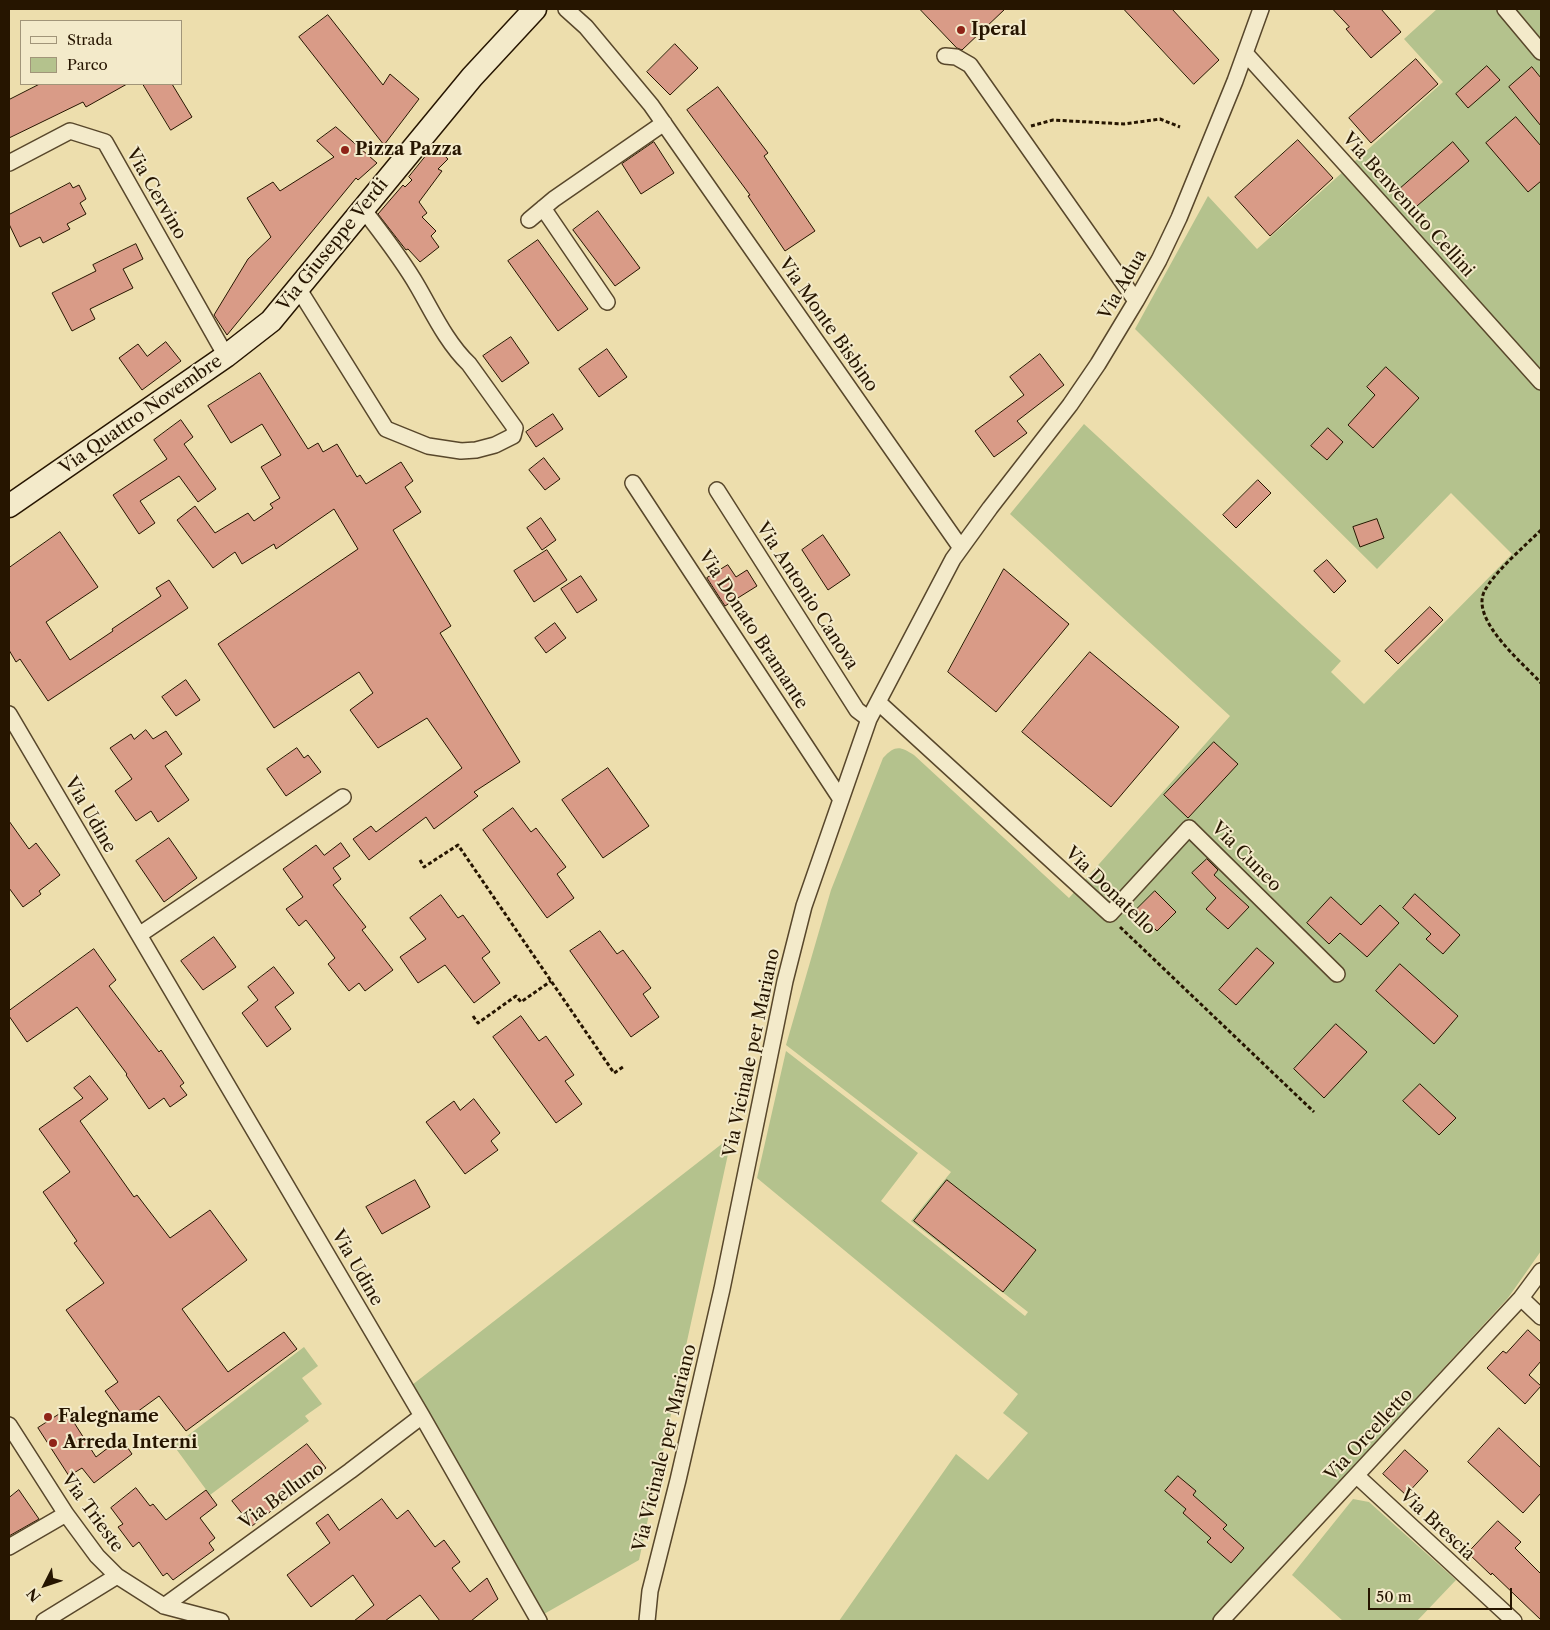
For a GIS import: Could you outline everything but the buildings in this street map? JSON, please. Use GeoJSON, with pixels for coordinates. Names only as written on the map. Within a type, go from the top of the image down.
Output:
{"type":"FeatureCollection","features":[{"type":"Feature","properties":{"kind":"main road","name":"Via Giuseppe Verdi"},"geometry":{"type":"LineString","coordinates":[[472,77],[486,54],[523,9]]}},
{"type":"Feature","properties":{"kind":"main road","name":"Via Giuseppe Verdi"},"geometry":{"type":"LineString","coordinates":[[271,321],[472,77],[536,9]]}},
{"type":"Feature","properties":{"kind":"main road","name":"Via Quattro Novembre"},"geometry":{"type":"LineString","coordinates":[[9,506],[226,356],[271,321]]}},
{"type":"Feature","properties":{"kind":"street","name":"Via Monte Bisbino"},"geometry":{"type":"LineString","coordinates":[[566,9],[586,27],[651,105],[961,548]]}},
{"type":"Feature","properties":{"kind":"street","name":"Via Adua"},"geometry":{"type":"LineString","coordinates":[[961,548],[1070,405],[1136,302],[1179,218],[1246,54],[1261,9]]}},
{"type":"Feature","properties":{"kind":"street"},"geometry":{"type":"LineString","coordinates":[[1505,9],[1541,52]]}},
{"type":"Feature","properties":{"kind":"street","name":"Via Benvenuto Cellini"},"geometry":{"type":"LineString","coordinates":[[1246,54],[1378,198],[1541,382]]}},
{"type":"Feature","properties":{"kind":"street"},"geometry":{"type":"LineString","coordinates":[[945,56],[956,57],[970,65],[1017,129],[1136,302]]}},
{"type":"Feature","properties":{"kind":"street"},"geometry":{"type":"LineString","coordinates":[[528,220],[664,123]]}},
{"type":"Feature","properties":{"kind":"street","name":"Via Cervino"},"geometry":{"type":"LineString","coordinates":[[9,163],[70,132],[105,142],[226,356]]}},
{"type":"Feature","properties":{"kind":"street"},"geometry":{"type":"LineString","coordinates":[[543,208],[607,302]]}},
{"type":"Feature","properties":{"kind":"street"},"geometry":{"type":"LineString","coordinates":[[298,288],[386,429],[428,446],[461,451],[476,450],[494,445],[513,436],[515,428],[469,364],[460,356],[397,253],[363,209]]}},
{"type":"Feature","properties":{"kind":"street","name":"Via Donato Bramante"},"geometry":{"type":"LineString","coordinates":[[633,483],[840,798]]}},
{"type":"Feature","properties":{"kind":"street","name":"Via Antonio Canova"},"geometry":{"type":"LineString","coordinates":[[717,490],[858,710],[869,719]]}},
{"type":"Feature","properties":{"kind":"street","name":"Via Vicinale per Mariano"},"geometry":{"type":"LineString","coordinates":[[650,1591],[678,1480],[722,1288],[785,981],[804,906],[869,719],[941,581],[961,548]]}},
{"type":"Feature","properties":{"kind":"street","name":"Via Donatello"},"geometry":{"type":"LineString","coordinates":[[878,702],[1110,914]]}},
{"type":"Feature","properties":{"kind":"street","name":"Via Udine"},"geometry":{"type":"LineString","coordinates":[[9,714],[422,1416],[539,1621]]}},
{"type":"Feature","properties":{"kind":"street"},"geometry":{"type":"LineString","coordinates":[[139,935],[343,797]]}},
{"type":"Feature","properties":{"kind":"street","name":"Via Cuneo"},"geometry":{"type":"LineString","coordinates":[[1110,914],[1189,828],[1337,974]]}},
{"type":"Feature","properties":{"kind":"street","name":"Via Orcelletto"},"geometry":{"type":"LineString","coordinates":[[1221,1621],[1521,1298],[1541,1271]]}},
{"type":"Feature","properties":{"kind":"street"},"geometry":{"type":"LineString","coordinates":[[1521,1298],[1541,1317]]}},
{"type":"Feature","properties":{"kind":"street","name":"Via Belluno"},"geometry":{"type":"LineString","coordinates":[[164,1606],[350,1471],[422,1416]]}},
{"type":"Feature","properties":{"kind":"street","name":"Via Trieste"},"geometry":{"type":"LineString","coordinates":[[9,1425],[66,1514],[97,1556],[117,1576],[164,1606],[221,1621]]}},
{"type":"Feature","properties":{"kind":"street","name":"Via Brescia"},"geometry":{"type":"LineString","coordinates":[[1357,1476],[1514,1621]]}},
{"type":"Feature","properties":{"kind":"street"},"geometry":{"type":"LineString","coordinates":[[9,1547],[66,1514]]}},
{"type":"Feature","properties":{"kind":"street"},"geometry":{"type":"LineString","coordinates":[[44,1621],[117,1576]]}},
{"type":"Feature","properties":{"kind":"street"},"geometry":{"type":"LineString","coordinates":[[636,1621],[650,1591]]}},
{"type":"Feature","properties":{"kind":"street"},"geometry":{"type":"LineString","coordinates":[[648,1621],[650,1591]]}},
{"type":"Feature","properties":{"kind":"path"},"geometry":{"type":"LineString","coordinates":[[1017,129],[1053,120],[1124,124],[1160,119],[1180,127]]}},
{"type":"Feature","properties":{"kind":"path"},"geometry":{"type":"LineString","coordinates":[[1541,530],[1493,579],[1483,594],[1483,606],[1486,619],[1493,631],[1541,683]]}},
{"type":"Feature","properties":{"kind":"path"},"geometry":{"type":"LineString","coordinates":[[420,860],[424,867],[458,845],[614,1073],[623,1067]]}},
{"type":"Feature","properties":{"kind":"path","name":"Via Donatello"},"geometry":{"type":"LineString","coordinates":[[1110,914],[1123,930],[1314,1112]]}},
{"type":"Feature","properties":{"kind":"path"},"geometry":{"type":"LineString","coordinates":[[474,1016],[478,1023],[516,996],[521,1002],[551,982]]}},
{"type":"Feature","properties":{"kind":"green space"},"geometry":{"type":"Polygon","coordinates":[[[1437,9],[1541,9],[1541,1251],[1508,1298],[1211,1621],[839,1621],[956,1454],[988,1480],[1028,1433],[1003,1413],[1018,1394],[757,1178],[786,1051],[918,1153],[881,1201],[1025,1316],[1028,1312],[911,1221],[951,1172],[786,1045],[831,890],[883,758],[894,749],[905,750],[914,755],[1069,898],[1230,716],[1010,514],[1084,424],[1341,661],[1331,672],[1364,704],[1512,554],[1451,493],[1377,569],[1135,329],[1208,196],[1257,249],[1443,82],[1404,39],[1437,9]]]}},
{"type":"Feature","properties":{"kind":"green space"},"geometry":{"type":"Polygon","coordinates":[[[732,1136],[639,1560],[544,1614],[412,1385],[732,1136]]]}},
{"type":"Feature","properties":{"kind":"green space"},"geometry":{"type":"Polygon","coordinates":[[[304,1347],[318,1366],[302,1378],[322,1404],[305,1416],[309,1421],[210,1495],[174,1446],[304,1347]]]}},
{"type":"Feature","properties":{"kind":"green space"},"geometry":{"type":"Polygon","coordinates":[[[1353,1499],[1369,1502],[1456,1580],[1417,1621],[1343,1621],[1292,1575],[1353,1499]]]}},
{"type":"Feature","properties":{"kind":"place","name":"Iperal"},"geometry":{"type":"Point","coordinates":[961,30]}},
{"type":"Feature","properties":{"kind":"place","name":"Pizza Pazza"},"geometry":{"type":"Point","coordinates":[345,150]}},
{"type":"Feature","properties":{"kind":"place","name":"Falegname"},"geometry":{"type":"Point","coordinates":[48,1417]}},
{"type":"Feature","properties":{"kind":"place","name":"Arreda Interni"},"geometry":{"type":"Point","coordinates":[53,1443]}}]}
